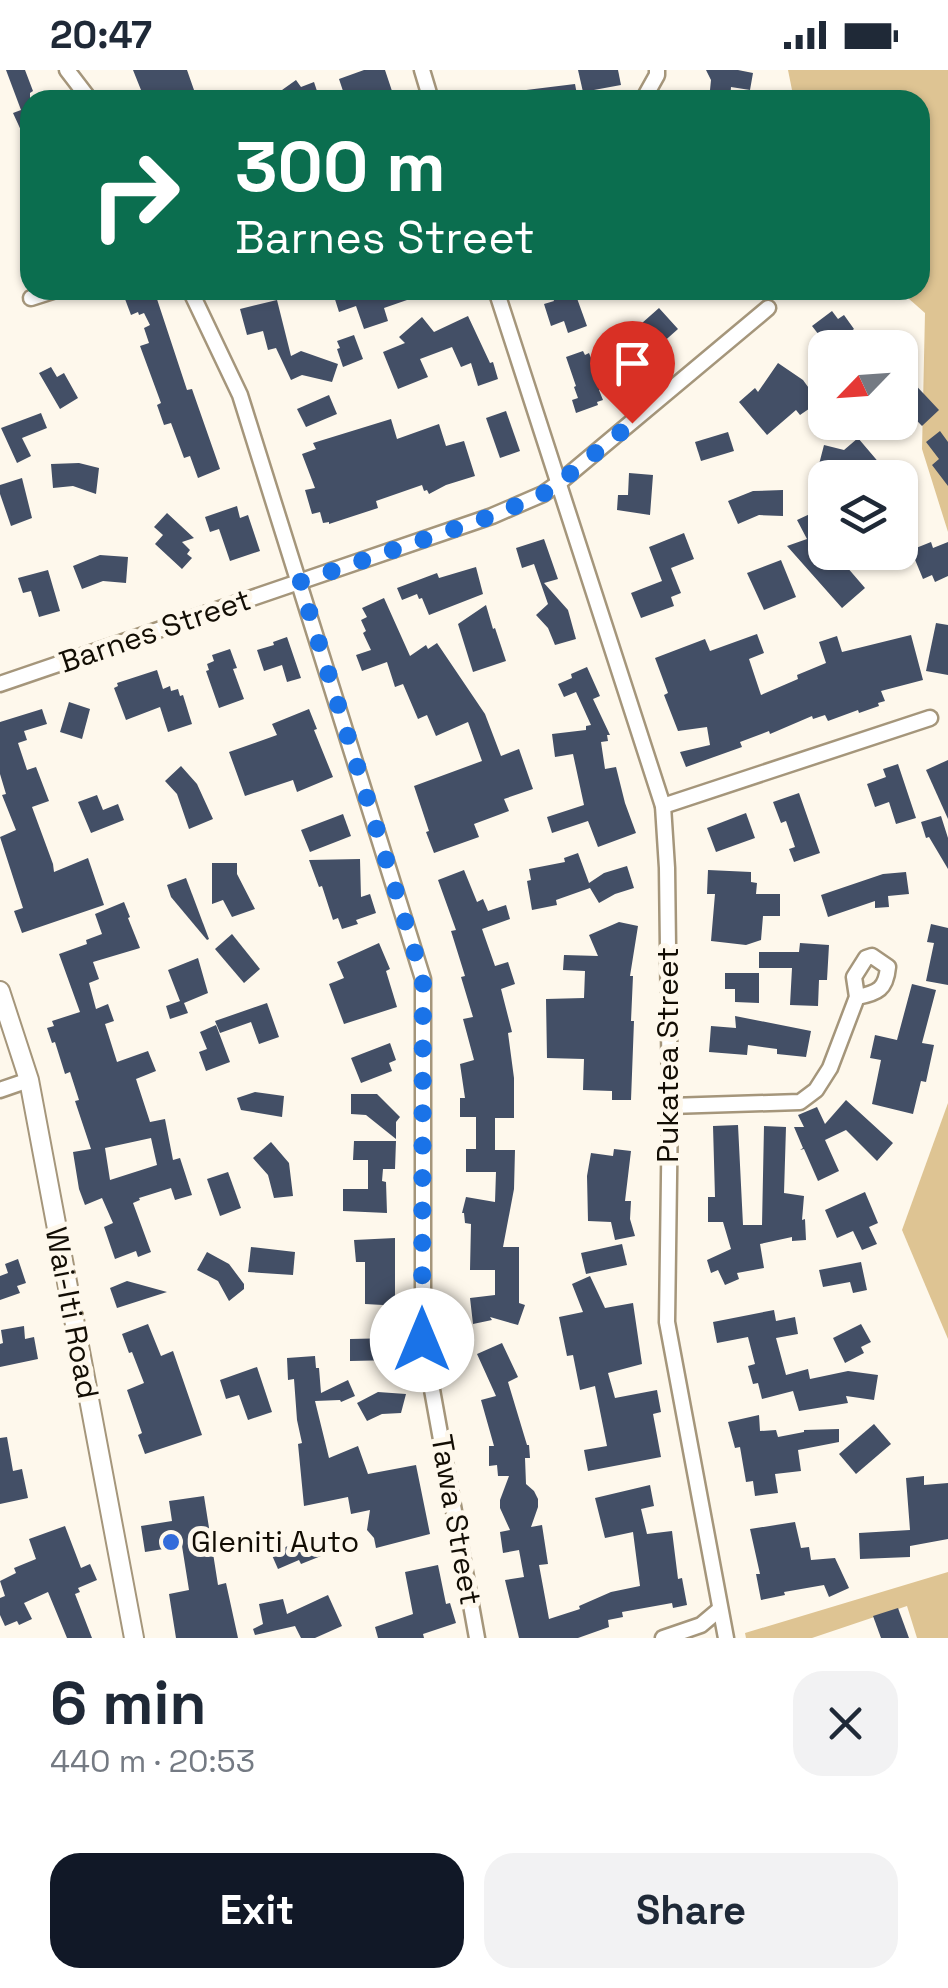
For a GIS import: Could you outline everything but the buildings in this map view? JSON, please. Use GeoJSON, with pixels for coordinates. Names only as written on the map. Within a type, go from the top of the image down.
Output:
{"type":"FeatureCollection","features":[{"type":"Feature","properties":{"kind":"street"},"geometry":{"type":"LineString","coordinates":[[67,70],[82,90]]}},
{"type":"Feature","properties":{"kind":"street","name":"Tawa Street"},"geometry":{"type":"LineString","coordinates":[[195,300],[240,395],[423,979],[422,1340],[477,1638]]}},
{"type":"Feature","properties":{"kind":"street","name":"Pukatea Street"},"geometry":{"type":"LineString","coordinates":[[499,300],[664,806],[670,1106],[667,1322],[726,1638]]}},
{"type":"Feature","properties":{"kind":"street","name":"Barnes Street"},"geometry":{"type":"LineString","coordinates":[[0,684],[492,516],[543,494],[768,308]]}},
{"type":"Feature","properties":{"kind":"street"},"geometry":{"type":"LineString","coordinates":[[664,806],[930,718]]}},
{"type":"Feature","properties":{"kind":"street","name":"Wai-Iti Road"},"geometry":{"type":"LineString","coordinates":[[0,991],[29,1080],[134,1638]]}},
{"type":"Feature","properties":{"kind":"street"},"geometry":{"type":"LineString","coordinates":[[670,1106],[800,1102],[816,1090],[830,1068],[857,997]]}},
{"type":"Feature","properties":{"kind":"street"},"geometry":{"type":"LineString","coordinates":[[0,1090],[29,1080]]}},
{"type":"Feature","properties":{"kind":"street"},"geometry":{"type":"LineString","coordinates":[[663,1638],[701,1625],[720,1609]]}},
{"type":"Feature","properties":{"kind":"shaded area"},"geometry":{"type":"Polygon","coordinates":[[[788,70],[948,70],[948,532],[922,449],[925,313],[910,300],[930,300],[930,90],[792,90],[788,70]]]}},
{"type":"Feature","properties":{"kind":"shaded area"},"geometry":{"type":"Polygon","coordinates":[[[948,1103],[948,1339],[902,1230],[948,1103]]]}},
{"type":"Feature","properties":{"kind":"shaded area"},"geometry":{"type":"Polygon","coordinates":[[[948,1572],[948,1638],[917,1638],[907,1606],[812,1638],[746,1638],[745,1633],[948,1572]]]}},
{"type":"Feature","properties":{"kind":"place","name":"Gleniti Auto"},"geometry":{"type":"Point","coordinates":[171,1542]}},
{"type":"Feature","properties":{"kind":"route"},"geometry":{"type":"LineString","coordinates":[[422,1340],[423,979],[300,582],[492,516],[543,494],[632,423]]}}]}
